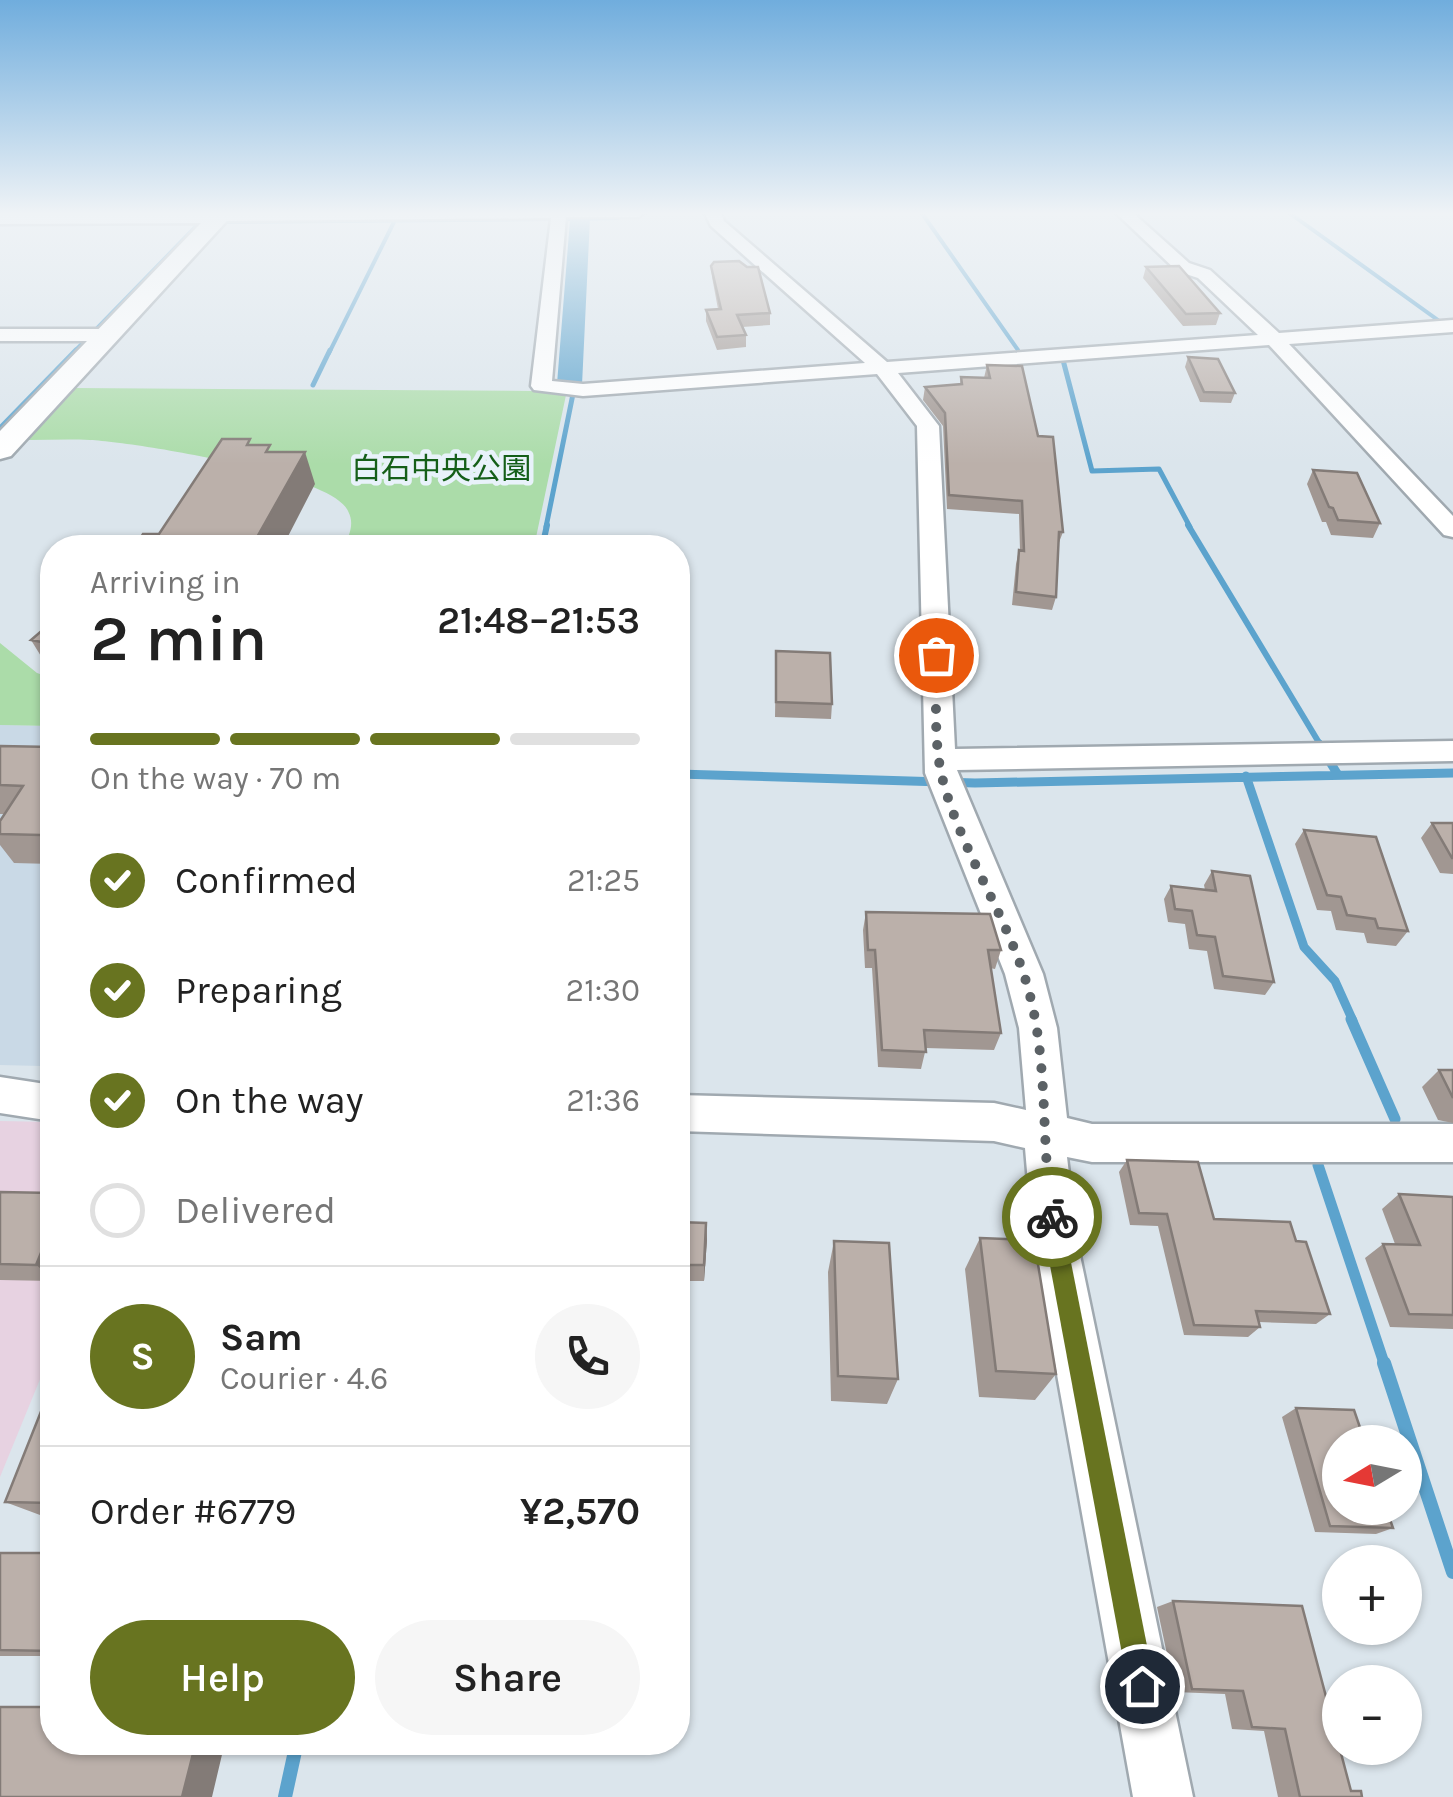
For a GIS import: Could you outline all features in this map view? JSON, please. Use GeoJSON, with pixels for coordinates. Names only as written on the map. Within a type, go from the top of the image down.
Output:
{"type":"FeatureCollection","features":[{"type":"Feature","properties":{"kind":"street"},"geometry":{"type":"LineString","coordinates":[[0,449],[92,335],[132,296]]}},
{"type":"Feature","properties":{"kind":"street"},"geometry":{"type":"LineString","coordinates":[[556,296],[541,386],[574,390],[1449,326]]}},
{"type":"Feature","properties":{"kind":"street"},"geometry":{"type":"LineString","coordinates":[[800,296],[901,387],[928,426],[942,774],[1024,974],[1038,1028],[1046,1176],[1055,1241],[1164,1797]]}},
{"type":"Feature","properties":{"kind":"street"},"geometry":{"type":"LineString","coordinates":[[1228,296],[1272,337],[1453,530]]}},
{"type":"Feature","properties":{"kind":"street"},"geometry":{"type":"LineString","coordinates":[[0,335],[92,335]]}},
{"type":"Feature","properties":{"kind":"street"},"geometry":{"type":"LineString","coordinates":[[942,774],[1325,753],[1453,751]]}},
{"type":"Feature","properties":{"kind":"street"},"geometry":{"type":"LineString","coordinates":[[0,1096],[40,1102]]}},
{"type":"Feature","properties":{"kind":"street"},"geometry":{"type":"LineString","coordinates":[[690,1113],[994,1122],[1092,1143],[1453,1143]]}},
{"type":"Feature","properties":{"kind":"shaded area"},"geometry":{"type":"Polygon","coordinates":[[[0,725],[40,726],[40,1066],[0,1065],[0,725]]]}},
{"type":"Feature","properties":{"kind":"shaded area"},"geometry":{"type":"Polygon","coordinates":[[[0,1121],[40,1122],[40,1379],[0,1477],[0,1121]]]}},
{"type":"Feature","properties":{"kind":"green space","name":"白石中央公園"},"geometry":{"type":"Polygon","coordinates":[[[75,388],[533,391],[566,395],[537,535],[349,535],[350,516],[334,497],[271,473],[147,447],[90,440],[27,440],[75,388]]]}},
{"type":"Feature","properties":{"kind":"green space"},"geometry":{"type":"Polygon","coordinates":[[[0,643],[40,674],[40,726],[0,725],[0,643]]]}},
{"type":"Feature","properties":{"kind":"water"},"geometry":{"type":"Polygon","coordinates":[[[564,296],[586,296],[582,385],[557,384],[564,296]]]}},
{"type":"Feature","properties":{"kind":"building"},"geometry":{"type":"Polygon","coordinates":[[[718,296],[766,296],[770,313],[737,315],[746,335],[717,337],[706,310],[721,309],[718,296]]]}},
{"type":"Feature","properties":{"kind":"building"},"geometry":{"type":"Polygon","coordinates":[[[1171,296],[1205,296],[1220,313],[1186,314],[1171,296]]]}},
{"type":"Feature","properties":{"kind":"building"},"geometry":{"type":"Polygon","coordinates":[[[1188,357],[1218,359],[1235,393],[1204,392],[1188,357]]]}},
{"type":"Feature","properties":{"kind":"building"},"geometry":{"type":"Polygon","coordinates":[[[987,365],[1022,366],[1038,436],[1053,437],[1063,532],[1059,532],[1056,597],[1016,592],[1019,550],[1024,551],[1022,501],[949,495],[945,413],[925,387],[962,384],[961,377],[990,378],[987,365]]]}},
{"type":"Feature","properties":{"kind":"building"},"geometry":{"type":"Polygon","coordinates":[[[222,439],[250,439],[247,445],[270,445],[266,452],[305,452],[258,535],[142,535],[159,534],[222,439]]]}},
{"type":"Feature","properties":{"kind":"building"},"geometry":{"type":"Polygon","coordinates":[[[1313,470],[1357,473],[1380,523],[1338,520],[1313,470]]]}},
{"type":"Feature","properties":{"kind":"building"},"geometry":{"type":"Polygon","coordinates":[[[776,651],[830,653],[832,704],[776,702],[776,651]]]}},
{"type":"Feature","properties":{"kind":"building"},"geometry":{"type":"Polygon","coordinates":[[[0,746],[40,747],[40,835],[0,834],[0,821],[23,786],[0,785],[0,746]]]}},
{"type":"Feature","properties":{"kind":"building"},"geometry":{"type":"Polygon","coordinates":[[[1432,823],[1453,823],[1453,858],[1452,858],[1432,823]]]}},
{"type":"Feature","properties":{"kind":"building"},"geometry":{"type":"Polygon","coordinates":[[[1304,830],[1376,837],[1408,931],[1378,928],[1375,919],[1347,915],[1341,897],[1327,895],[1304,830]]]}},
{"type":"Feature","properties":{"kind":"building"},"geometry":{"type":"Polygon","coordinates":[[[1212,871],[1250,876],[1274,982],[1223,976],[1215,937],[1197,935],[1192,911],[1175,909],[1171,886],[1216,891],[1212,871]]]}},
{"type":"Feature","properties":{"kind":"building"},"geometry":{"type":"Polygon","coordinates":[[[866,912],[990,914],[1001,950],[988,950],[1001,1033],[924,1030],[926,1052],[882,1050],[875,950],[868,950],[866,912]]]}},
{"type":"Feature","properties":{"kind":"building"},"geometry":{"type":"Polygon","coordinates":[[[1439,1070],[1453,1070],[1453,1098],[1439,1070]]]}},
{"type":"Feature","properties":{"kind":"building"},"geometry":{"type":"Polygon","coordinates":[[[1127,1160],[1198,1162],[1214,1219],[1290,1222],[1296,1241],[1306,1242],[1330,1314],[1256,1311],[1260,1327],[1194,1325],[1167,1214],[1139,1213],[1127,1160]]]}},
{"type":"Feature","properties":{"kind":"building"},"geometry":{"type":"Polygon","coordinates":[[[0,1192],[40,1193],[40,1255],[36,1265],[0,1264],[0,1192]]]}},
{"type":"Feature","properties":{"kind":"building"},"geometry":{"type":"Polygon","coordinates":[[[1399,1194],[1453,1197],[1453,1315],[1409,1314],[1383,1244],[1420,1245],[1399,1194]]]}},
{"type":"Feature","properties":{"kind":"building"},"geometry":{"type":"Polygon","coordinates":[[[690,1222],[706,1223],[704,1265],[690,1265],[690,1222]]]}},
{"type":"Feature","properties":{"kind":"building"},"geometry":{"type":"Polygon","coordinates":[[[980,1238],[1034,1240],[1056,1374],[996,1371],[980,1238]]]}},
{"type":"Feature","properties":{"kind":"building"},"geometry":{"type":"Polygon","coordinates":[[[834,1241],[889,1243],[898,1379],[838,1376],[834,1241]]]}},
{"type":"Feature","properties":{"kind":"building"},"geometry":{"type":"Polygon","coordinates":[[[1296,1408],[1354,1410],[1359,1425],[1322,1425],[1322,1498],[1296,1408]]]}},
{"type":"Feature","properties":{"kind":"building"},"geometry":{"type":"Polygon","coordinates":[[[40,1414],[40,1503],[5,1502],[40,1414]]]}},
{"type":"Feature","properties":{"kind":"building"},"geometry":{"type":"Polygon","coordinates":[[[1392,1525],[1393,1528],[1330,1526],[1392,1525]]]}},
{"type":"Feature","properties":{"kind":"building"},"geometry":{"type":"Polygon","coordinates":[[[0,1553],[40,1553],[40,1651],[0,1650],[0,1553]]]}},
{"type":"Feature","properties":{"kind":"building"},"geometry":{"type":"Polygon","coordinates":[[[1173,1601],[1302,1606],[1322,1682],[1322,1765],[1344,1765],[1351,1791],[1361,1791],[1362,1797],[1300,1797],[1285,1729],[1252,1727],[1243,1691],[1192,1689],[1173,1601]]]}},
{"type":"Feature","properties":{"kind":"building"},"geometry":{"type":"Polygon","coordinates":[[[0,1707],[40,1707],[40,1755],[193,1755],[182,1797],[0,1797],[0,1707]]]}},
{"type":"Feature","properties":{"kind":"waterway"},"geometry":{"type":"LineString","coordinates":[[73,353],[128,296]]}},
{"type":"Feature","properties":{"kind":"waterway"},"geometry":{"type":"LineString","coordinates":[[329,353],[357,296]]}},
{"type":"Feature","properties":{"kind":"waterway"},"geometry":{"type":"LineString","coordinates":[[980,296],[1018,350]]}},
{"type":"Feature","properties":{"kind":"waterway"},"geometry":{"type":"LineString","coordinates":[[1404,296],[1453,331]]}},
{"type":"Feature","properties":{"kind":"waterway"},"geometry":{"type":"LineString","coordinates":[[0,428],[76,350]]}},
{"type":"Feature","properties":{"kind":"waterway"},"geometry":{"type":"LineString","coordinates":[[313,385],[330,350]]}},
{"type":"Feature","properties":{"kind":"waterway"},"geometry":{"type":"LineString","coordinates":[[1063,360],[1092,471],[1159,469],[1190,527]]}},
{"type":"Feature","properties":{"kind":"waterway"},"geometry":{"type":"LineString","coordinates":[[546,527],[575,384]]}},
{"type":"Feature","properties":{"kind":"waterway"},"geometry":{"type":"LineString","coordinates":[[545,535],[547,525]]}},
{"type":"Feature","properties":{"kind":"waterway"},"geometry":{"type":"LineString","coordinates":[[1188,525],[1321,746]]}},
{"type":"Feature","properties":{"kind":"waterway"},"geometry":{"type":"LineString","coordinates":[[1319,744],[1338,775]]}},
{"type":"Feature","properties":{"kind":"waterway"},"geometry":{"type":"LineString","coordinates":[[1246,777],[1453,773]]}},
{"type":"Feature","properties":{"kind":"waterway"},"geometry":{"type":"LineString","coordinates":[[690,774],[975,783],[1246,777]]}},
{"type":"Feature","properties":{"kind":"waterway"},"geometry":{"type":"LineString","coordinates":[[1246,777],[1304,947],[1335,981],[1353,1021]]}},
{"type":"Feature","properties":{"kind":"waterway"},"geometry":{"type":"LineString","coordinates":[[1351,1019],[1395,1119]]}},
{"type":"Feature","properties":{"kind":"waterway"},"geometry":{"type":"LineString","coordinates":[[1318,1165],[1384,1363]]}},
{"type":"Feature","properties":{"kind":"waterway"},"geometry":{"type":"LineString","coordinates":[[1384,1363],[1453,1572]]}},
{"type":"Feature","properties":{"kind":"waterway"},"geometry":{"type":"LineString","coordinates":[[285,1797],[294,1755]]}},
{"type":"Feature","properties":{"kind":"way so far"},"geometry":{"type":"LineString","coordinates":[[936,655],[941,774],[1024,974],[1038,1028],[1046,1094],[1046,1176],[1052,1217]]}},
{"type":"Feature","properties":{"kind":"route"},"geometry":{"type":"LineString","coordinates":[[1052,1217],[1142,1686]]}}]}
